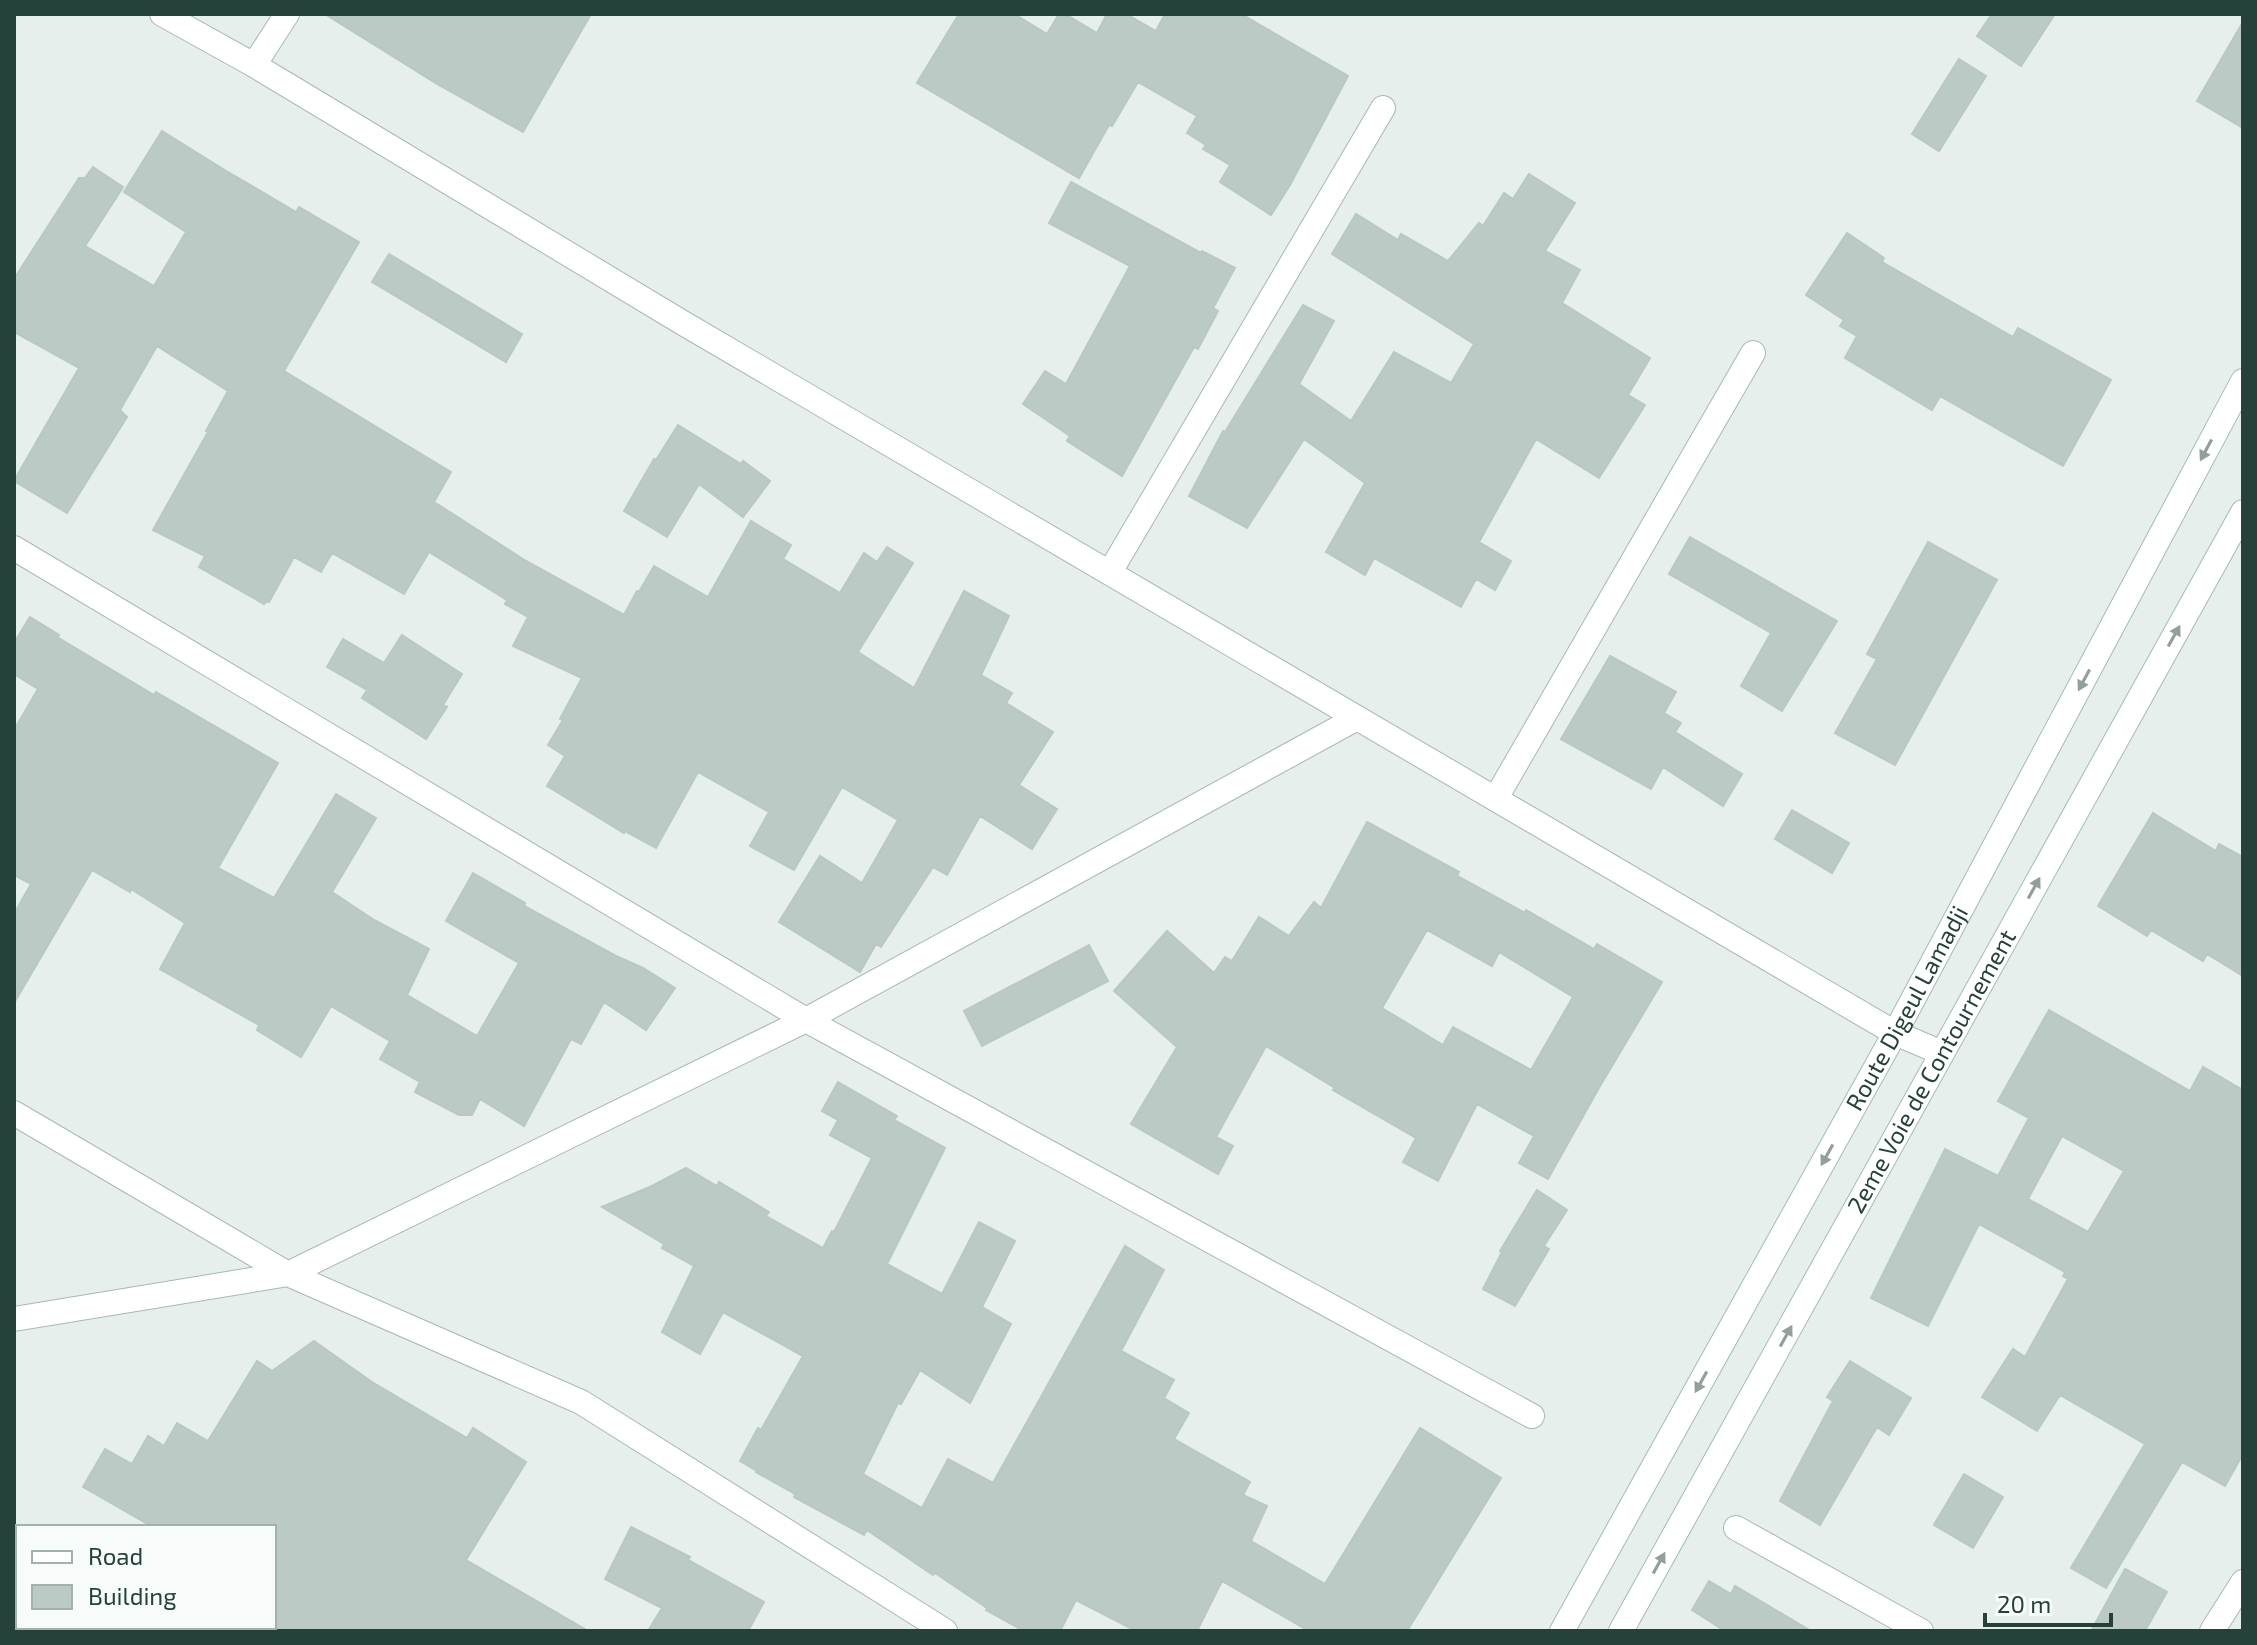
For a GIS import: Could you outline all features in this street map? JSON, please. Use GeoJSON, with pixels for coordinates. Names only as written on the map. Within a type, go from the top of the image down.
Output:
{"type":"FeatureCollection","features":[{"type":"Feature","properties":{"kind":"street"},"geometry":{"type":"LineString","coordinates":[[162,14],[254,65],[683,323],[1895,1033],[1942,1053]]}},
{"type":"Feature","properties":{"kind":"street"},"geometry":{"type":"LineString","coordinates":[[254,65],[287,14]]}},
{"type":"Feature","properties":{"kind":"street"},"geometry":{"type":"LineString","coordinates":[[1110,572],[1383,108]]}},
{"type":"Feature","properties":{"kind":"street"},"geometry":{"type":"LineString","coordinates":[[1496,798],[1753,353]]}},
{"type":"Feature","properties":{"kind":"street","name":"Route Digeul Lamadji"},"geometry":{"type":"LineString","coordinates":[[1562,1631],[1895,1033],[2243,381]]}},
{"type":"Feature","properties":{"kind":"street","name":"2eme Voie de Contournement"},"geometry":{"type":"LineString","coordinates":[[1621,1631],[2243,512]]}},
{"type":"Feature","properties":{"kind":"street"},"geometry":{"type":"LineString","coordinates":[[14,548],[806,1020],[1532,1416]]}},
{"type":"Feature","properties":{"kind":"street"},"geometry":{"type":"LineString","coordinates":[[14,1319],[288,1274],[806,1020],[1357,718]]}},
{"type":"Feature","properties":{"kind":"street"},"geometry":{"type":"LineString","coordinates":[[14,1113],[288,1274],[581,1402],[945,1631]]}},
{"type":"Feature","properties":{"kind":"street"},"geometry":{"type":"LineString","coordinates":[[1736,1528],[1921,1631]]}},
{"type":"Feature","properties":{"kind":"street"},"geometry":{"type":"LineString","coordinates":[[2212,1631],[2243,1582]]}},
{"type":"Feature","properties":{"kind":"building"},"geometry":{"type":"Polygon","coordinates":[[[325,14],[591,14],[523,132],[437,84],[325,14]]]}},
{"type":"Feature","properties":{"kind":"building"},"geometry":{"type":"Polygon","coordinates":[[[959,14],[1014,14],[1047,34],[1059,14],[1065,14],[1097,33],[1107,14],[1126,14],[1156,31],[1165,14],[1241,14],[1348,76],[1271,215],[1220,182],[1230,165],[1203,149],[1206,145],[1187,133],[1197,116],[1138,82],[1079,178],[917,83],[959,14]]]}},
{"type":"Feature","properties":{"kind":"building"},"geometry":{"type":"Polygon","coordinates":[[[1992,14],[2055,14],[2021,66],[1977,36],[1992,14]]]}},
{"type":"Feature","properties":{"kind":"building"},"geometry":{"type":"Polygon","coordinates":[[[2243,22],[2243,128],[2197,101],[2243,22]]]}},
{"type":"Feature","properties":{"kind":"building"},"geometry":{"type":"Polygon","coordinates":[[[1959,59],[1986,76],[1939,151],[1912,134],[1959,59]]]}},
{"type":"Feature","properties":{"kind":"building"},"geometry":{"type":"Polygon","coordinates":[[[162,131],[296,212],[299,207],[359,242],[284,371],[451,472],[434,502],[526,561],[624,615],[654,566],[708,597],[751,521],[791,545],[783,559],[840,593],[864,553],[877,562],[887,547],[913,563],[858,652],[914,688],[964,591],[1009,616],[981,675],[1012,693],[1006,703],[1053,732],[1019,785],[1057,809],[1032,849],[980,816],[947,875],[933,867],[881,947],[876,944],[860,972],[779,922],[820,856],[862,883],[898,820],[842,787],[794,870],[750,846],[769,812],[698,772],[656,848],[624,833],[547,786],[565,756],[548,745],[582,678],[513,646],[528,617],[505,604],[507,600],[429,552],[404,594],[332,553],[321,572],[294,557],[269,602],[264,604],[199,567],[205,556],[153,530],[228,391],[157,346],[120,410],[127,417],[67,513],[14,481],[79,368],[14,332],[14,279],[79,178],[85,178],[93,167],[123,187],[85,246],[154,286],[186,232],[124,192],[162,131]]]}},
{"type":"Feature","properties":{"kind":"building"},"geometry":{"type":"Polygon","coordinates":[[[1529,174],[1575,203],[1545,251],[1580,270],[1562,303],[1650,358],[1628,395],[1645,405],[1599,478],[1536,439],[1479,542],[1511,561],[1495,590],[1476,579],[1461,607],[1374,558],[1365,575],[1326,552],[1365,483],[1304,439],[1247,528],[1189,496],[1223,431],[1303,305],[1334,321],[1299,384],[1351,421],[1394,352],[1451,383],[1474,344],[1332,254],[1356,214],[1398,240],[1401,234],[1448,261],[1479,223],[1483,226],[1504,193],[1513,199],[1529,174]]]}},
{"type":"Feature","properties":{"kind":"building"},"geometry":{"type":"Polygon","coordinates":[[[1071,182],[1201,253],[1235,268],[1213,308],[1218,311],[1198,349],[1194,347],[1122,476],[1067,441],[1070,436],[1023,404],[1045,371],[1066,384],[1130,266],[1049,223],[1071,182]]]}},
{"type":"Feature","properties":{"kind":"building"},"geometry":{"type":"Polygon","coordinates":[[[1847,233],[1884,258],[1882,262],[2013,337],[2018,328],[2111,380],[2063,466],[1940,396],[1932,410],[1845,358],[1857,336],[1840,326],[1844,320],[1806,295],[1847,233]]]}},
{"type":"Feature","properties":{"kind":"building"},"geometry":{"type":"Polygon","coordinates":[[[389,254],[522,334],[506,362],[372,282],[389,254]]]}},
{"type":"Feature","properties":{"kind":"building"},"geometry":{"type":"Polygon","coordinates":[[[678,425],[741,464],[743,461],[770,481],[743,517],[699,484],[667,537],[624,511],[678,425]]]}},
{"type":"Feature","properties":{"kind":"building"},"geometry":{"type":"Polygon","coordinates":[[[1690,537],[1837,621],[1782,711],[1741,686],[1771,633],[1669,574],[1690,537]]]}},
{"type":"Feature","properties":{"kind":"building"},"geometry":{"type":"Polygon","coordinates":[[[1928,542],[1997,580],[1895,765],[1835,733],[1877,659],[1867,654],[1928,542]]]}},
{"type":"Feature","properties":{"kind":"building"},"geometry":{"type":"Polygon","coordinates":[[[30,617],[59,635],[57,637],[154,695],[156,692],[278,763],[218,868],[274,898],[336,794],[376,818],[332,892],[374,920],[429,949],[407,995],[477,1036],[519,963],[446,921],[473,873],[525,903],[524,906],[675,988],[646,1030],[604,1002],[581,1044],[571,1039],[524,1126],[480,1099],[472,1115],[459,1115],[415,1092],[420,1082],[380,1059],[390,1041],[331,1006],[301,1057],[257,1030],[259,1025],[160,969],[185,923],[131,889],[130,892],[92,870],[14,1003],[14,914],[31,884],[14,875],[14,730],[38,689],[14,674],[14,643],[30,617]]]}},
{"type":"Feature","properties":{"kind":"building"},"geometry":{"type":"Polygon","coordinates":[[[402,635],[462,674],[443,705],[447,707],[426,739],[362,698],[367,690],[327,667],[343,639],[384,663],[402,635]]]}},
{"type":"Feature","properties":{"kind":"building"},"geometry":{"type":"Polygon","coordinates":[[[1610,656],[1676,692],[1664,713],[1681,723],[1675,732],[1742,774],[1723,806],[1663,767],[1651,789],[1561,739],[1610,656]]]}},
{"type":"Feature","properties":{"kind":"building"},"geometry":{"type":"Polygon","coordinates":[[[1792,810],[1849,843],[1832,873],[1775,839],[1792,810]]]}},
{"type":"Feature","properties":{"kind":"building"},"geometry":{"type":"Polygon","coordinates":[[[2153,813],[2216,851],[2219,844],[2243,857],[2243,976],[2207,954],[2203,961],[2151,930],[2147,936],[2098,906],[2153,813]]]}},
{"type":"Feature","properties":{"kind":"building"},"geometry":{"type":"Polygon","coordinates":[[[1367,822],[1459,872],[1457,876],[1525,913],[1526,910],[1594,949],[1597,944],[1662,982],[1548,1179],[1519,1163],[1534,1136],[1477,1104],[1438,1181],[1403,1162],[1416,1138],[1333,1090],[1335,1088],[1266,1046],[1216,1137],[1233,1146],[1218,1174],[1131,1124],[1177,1047],[1114,991],[1167,931],[1214,973],[1225,957],[1232,961],[1259,917],[1289,936],[1314,902],[1321,908],[1367,822]],[[1427,930],[1382,1008],[1443,1045],[1453,1027],[1531,1070],[1573,997],[1499,952],[1492,966],[1427,930]]]}},
{"type":"Feature","properties":{"kind":"building"},"geometry":{"type":"Polygon","coordinates":[[[1089,945],[1108,981],[982,1046],[964,1011],[1089,945]]]}},
{"type":"Feature","properties":{"kind":"building"},"geometry":{"type":"Polygon","coordinates":[[[2049,1010],[2190,1091],[2203,1067],[2243,1090],[2243,1454],[2225,1486],[2182,1462],[2106,1588],[2071,1568],[2145,1444],[2060,1395],[2037,1431],[1982,1397],[2013,1349],[2025,1357],[2068,1279],[2063,1276],[2065,1272],[1979,1224],[1928,1326],[1871,1298],[1945,1149],[1998,1176],[2029,1118],[1998,1101],[2049,1010]],[[2062,1136],[2028,1199],[2088,1232],[2124,1171],[2062,1136]]]}},
{"type":"Feature","properties":{"kind":"building"},"geometry":{"type":"Polygon","coordinates":[[[838,1082],[897,1116],[894,1120],[945,1148],[887,1264],[942,1294],[979,1222],[1015,1241],[982,1307],[1011,1324],[970,1403],[920,1370],[901,1404],[898,1403],[863,1474],[922,1508],[948,1459],[993,1483],[1125,1246],[1164,1270],[1121,1351],[1174,1380],[1164,1398],[1189,1413],[1174,1439],[1250,1482],[1243,1495],[1267,1506],[1251,1541],[1325,1584],[1420,1428],[1501,1478],[1407,1631],[1309,1631],[1222,1581],[1197,1631],[1136,1631],[1076,1600],[1060,1631],[1024,1631],[986,1610],[867,1530],[864,1535],[794,1497],[795,1494],[740,1461],[803,1356],[723,1312],[700,1354],[662,1332],[694,1266],[602,1207],[686,1168],[717,1186],[719,1182],[769,1212],[766,1216],[823,1248],[872,1158],[830,1135],[838,1120],[822,1111],[838,1082]]]}},
{"type":"Feature","properties":{"kind":"building"},"geometry":{"type":"Polygon","coordinates":[[[1537,1190],[1567,1210],[1544,1246],[1549,1249],[1515,1306],[1483,1289],[1500,1251],[1537,1190]]]}},
{"type":"Feature","properties":{"kind":"building"},"geometry":{"type":"Polygon","coordinates":[[[314,1341],[372,1382],[467,1438],[473,1428],[526,1462],[466,1560],[588,1631],[274,1631],[276,1525],[150,1525],[83,1487],[105,1449],[132,1464],[148,1436],[164,1446],[177,1423],[208,1441],[257,1361],[272,1371],[314,1341]]]}},
{"type":"Feature","properties":{"kind":"building"},"geometry":{"type":"Polygon","coordinates":[[[1850,1361],[1911,1398],[1889,1435],[1877,1427],[1820,1525],[1780,1501],[1833,1401],[1827,1397],[1850,1361]]]}},
{"type":"Feature","properties":{"kind":"building"},"geometry":{"type":"Polygon","coordinates":[[[1964,1474],[2003,1497],[1973,1548],[1934,1525],[1964,1474]]]}},
{"type":"Feature","properties":{"kind":"building"},"geometry":{"type":"Polygon","coordinates":[[[631,1527],[690,1557],[688,1560],[764,1602],[748,1631],[648,1631],[662,1608],[605,1579],[631,1527]]]}},
{"type":"Feature","properties":{"kind":"building"},"geometry":{"type":"Polygon","coordinates":[[[2125,1569],[2167,1592],[2145,1631],[2091,1631],[2125,1569]]]}},
{"type":"Feature","properties":{"kind":"building"},"geometry":{"type":"Polygon","coordinates":[[[1709,1581],[1731,1594],[1735,1586],[1811,1631],[1725,1631],[1692,1610],[1709,1581]]]}}]}
